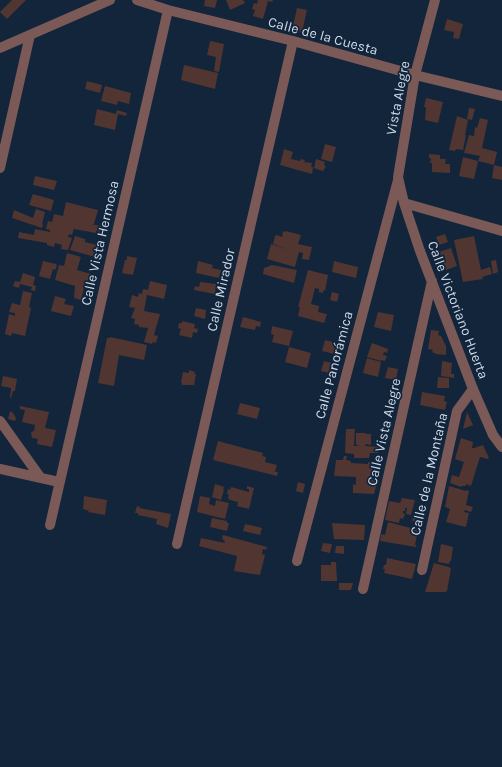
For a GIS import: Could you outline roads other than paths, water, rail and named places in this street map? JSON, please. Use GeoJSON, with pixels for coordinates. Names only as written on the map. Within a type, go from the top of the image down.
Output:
{"type":"FeatureCollection","features":[{"type":"Feature","properties":{"kind":"street"},"geometry":{"type":"LineString","coordinates":[[0,48],[110,0]]}},
{"type":"Feature","properties":{"kind":"street","name":"Calle de la Cuesta"},"geometry":{"type":"LineString","coordinates":[[137,0],[168,10],[293,41],[415,75],[502,96]]}},
{"type":"Feature","properties":{"kind":"street","name":"Vista Alegre"},"geometry":{"type":"LineString","coordinates":[[404,203],[398,177],[415,75],[435,0]]}},
{"type":"Feature","properties":{"kind":"street","name":"Calle Vista Hermosa"},"geometry":{"type":"LineString","coordinates":[[50,525],[168,10]]}},
{"type":"Feature","properties":{"kind":"street"},"geometry":{"type":"LineString","coordinates":[[0,168],[30,35]]}},
{"type":"Feature","properties":{"kind":"street","name":"Calle Mirador"},"geometry":{"type":"LineString","coordinates":[[176,544],[293,41]]}},
{"type":"Feature","properties":{"kind":"street","name":"Calle Panorámica"},"geometry":{"type":"LineString","coordinates":[[297,561],[398,177]]}},
{"type":"Feature","properties":{"kind":"street"},"geometry":{"type":"LineString","coordinates":[[404,203],[502,232]]}},
{"type":"Feature","properties":{"kind":"street","name":"Calle Victoriano Huerta"},"geometry":{"type":"LineString","coordinates":[[404,203],[473,389],[493,435],[502,447]]}},
{"type":"Feature","properties":{"kind":"street","name":"Calle Vista Alegre"},"geometry":{"type":"LineString","coordinates":[[363,590],[432,281]]}},
{"type":"Feature","properties":{"kind":"street","name":"Calle de la Montaña"},"geometry":{"type":"LineString","coordinates":[[422,570],[457,411],[473,389]]}},
{"type":"Feature","properties":{"kind":"street"},"geometry":{"type":"LineString","coordinates":[[0,421],[40,477]]}},
{"type":"Feature","properties":{"kind":"street"},"geometry":{"type":"LineString","coordinates":[[0,469],[59,482]]}}]}
